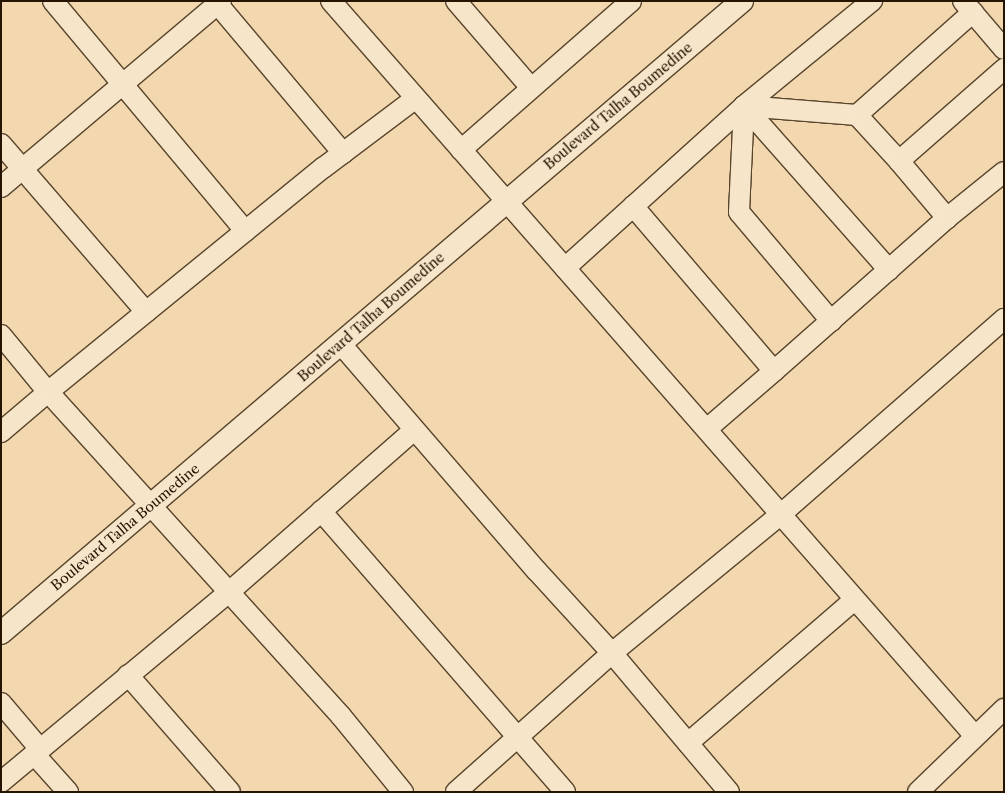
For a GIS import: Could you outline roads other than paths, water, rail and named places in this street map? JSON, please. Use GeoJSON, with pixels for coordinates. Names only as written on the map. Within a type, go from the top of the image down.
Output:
{"type":"FeatureCollection","features":[{"type":"Feature","properties":{"kind":"main road","name":"Boulevard Talha Boumedine"},"geometry":{"type":"LineString","coordinates":[[1,633],[742,1]]}},
{"type":"Feature","properties":{"kind":"street"},"geometry":{"type":"LineString","coordinates":[[53,1],[245,231]]}},
{"type":"Feature","properties":{"kind":"street"},"geometry":{"type":"LineString","coordinates":[[331,1],[460,150],[708,428],[780,515],[975,736]]}},
{"type":"Feature","properties":{"kind":"street"},"geometry":{"type":"LineString","coordinates":[[456,1],[531,88]]}},
{"type":"Feature","properties":{"kind":"street"},"geometry":{"type":"LineString","coordinates":[[460,150],[631,1]]}},
{"type":"Feature","properties":{"kind":"street"},"geometry":{"type":"LineString","coordinates":[[565,268],[744,106],[872,1]]}},
{"type":"Feature","properties":{"kind":"street"},"geometry":{"type":"LineString","coordinates":[[1,187],[218,2],[343,153]]}},
{"type":"Feature","properties":{"kind":"street"},"geometry":{"type":"LineString","coordinates":[[857,115],[968,6],[1004,49]]}},
{"type":"Feature","properties":{"kind":"street"},"geometry":{"type":"LineString","coordinates":[[899,160],[1004,69]]}},
{"type":"Feature","properties":{"kind":"street"},"geometry":{"type":"LineString","coordinates":[[1,432],[245,231],[343,153],[416,98]]}},
{"type":"Feature","properties":{"kind":"street"},"geometry":{"type":"LineString","coordinates":[[744,106],[857,115],[899,160],[947,218]]}},
{"type":"Feature","properties":{"kind":"street"},"geometry":{"type":"LineString","coordinates":[[744,106],[889,270]]}},
{"type":"Feature","properties":{"kind":"street"},"geometry":{"type":"LineString","coordinates":[[744,106],[738,212],[831,321]]}},
{"type":"Feature","properties":{"kind":"street"},"geometry":{"type":"LineString","coordinates":[[1,144],[146,312]]}},
{"type":"Feature","properties":{"kind":"street"},"geometry":{"type":"LineString","coordinates":[[708,428],[947,218],[1004,172]]}},
{"type":"Feature","properties":{"kind":"street"},"geometry":{"type":"LineString","coordinates":[[632,206],[774,371]]}},
{"type":"Feature","properties":{"kind":"street"},"geometry":{"type":"LineString","coordinates":[[456,792],[519,738],[612,653],[780,515],[920,390],[1004,319]]}},
{"type":"Feature","properties":{"kind":"street"},"geometry":{"type":"LineString","coordinates":[[1,335],[48,392],[151,505],[228,593],[341,716],[403,792]]}},
{"type":"Feature","properties":{"kind":"street"},"geometry":{"type":"LineString","coordinates":[[340,343],[414,430],[612,653],[729,792]]}},
{"type":"Feature","properties":{"kind":"street"},"geometry":{"type":"LineString","coordinates":[[1,782],[228,593],[414,430]]}},
{"type":"Feature","properties":{"kind":"street"},"geometry":{"type":"LineString","coordinates":[[321,511],[565,792]]}},
{"type":"Feature","properties":{"kind":"street"},"geometry":{"type":"LineString","coordinates":[[688,743],[854,600]]}},
{"type":"Feature","properties":{"kind":"street"},"geometry":{"type":"LineString","coordinates":[[128,676],[230,792]]}},
{"type":"Feature","properties":{"kind":"street"},"geometry":{"type":"LineString","coordinates":[[1,704],[68,792]]}},
{"type":"Feature","properties":{"kind":"street"},"geometry":{"type":"LineString","coordinates":[[918,792],[1004,709]]}}]}
